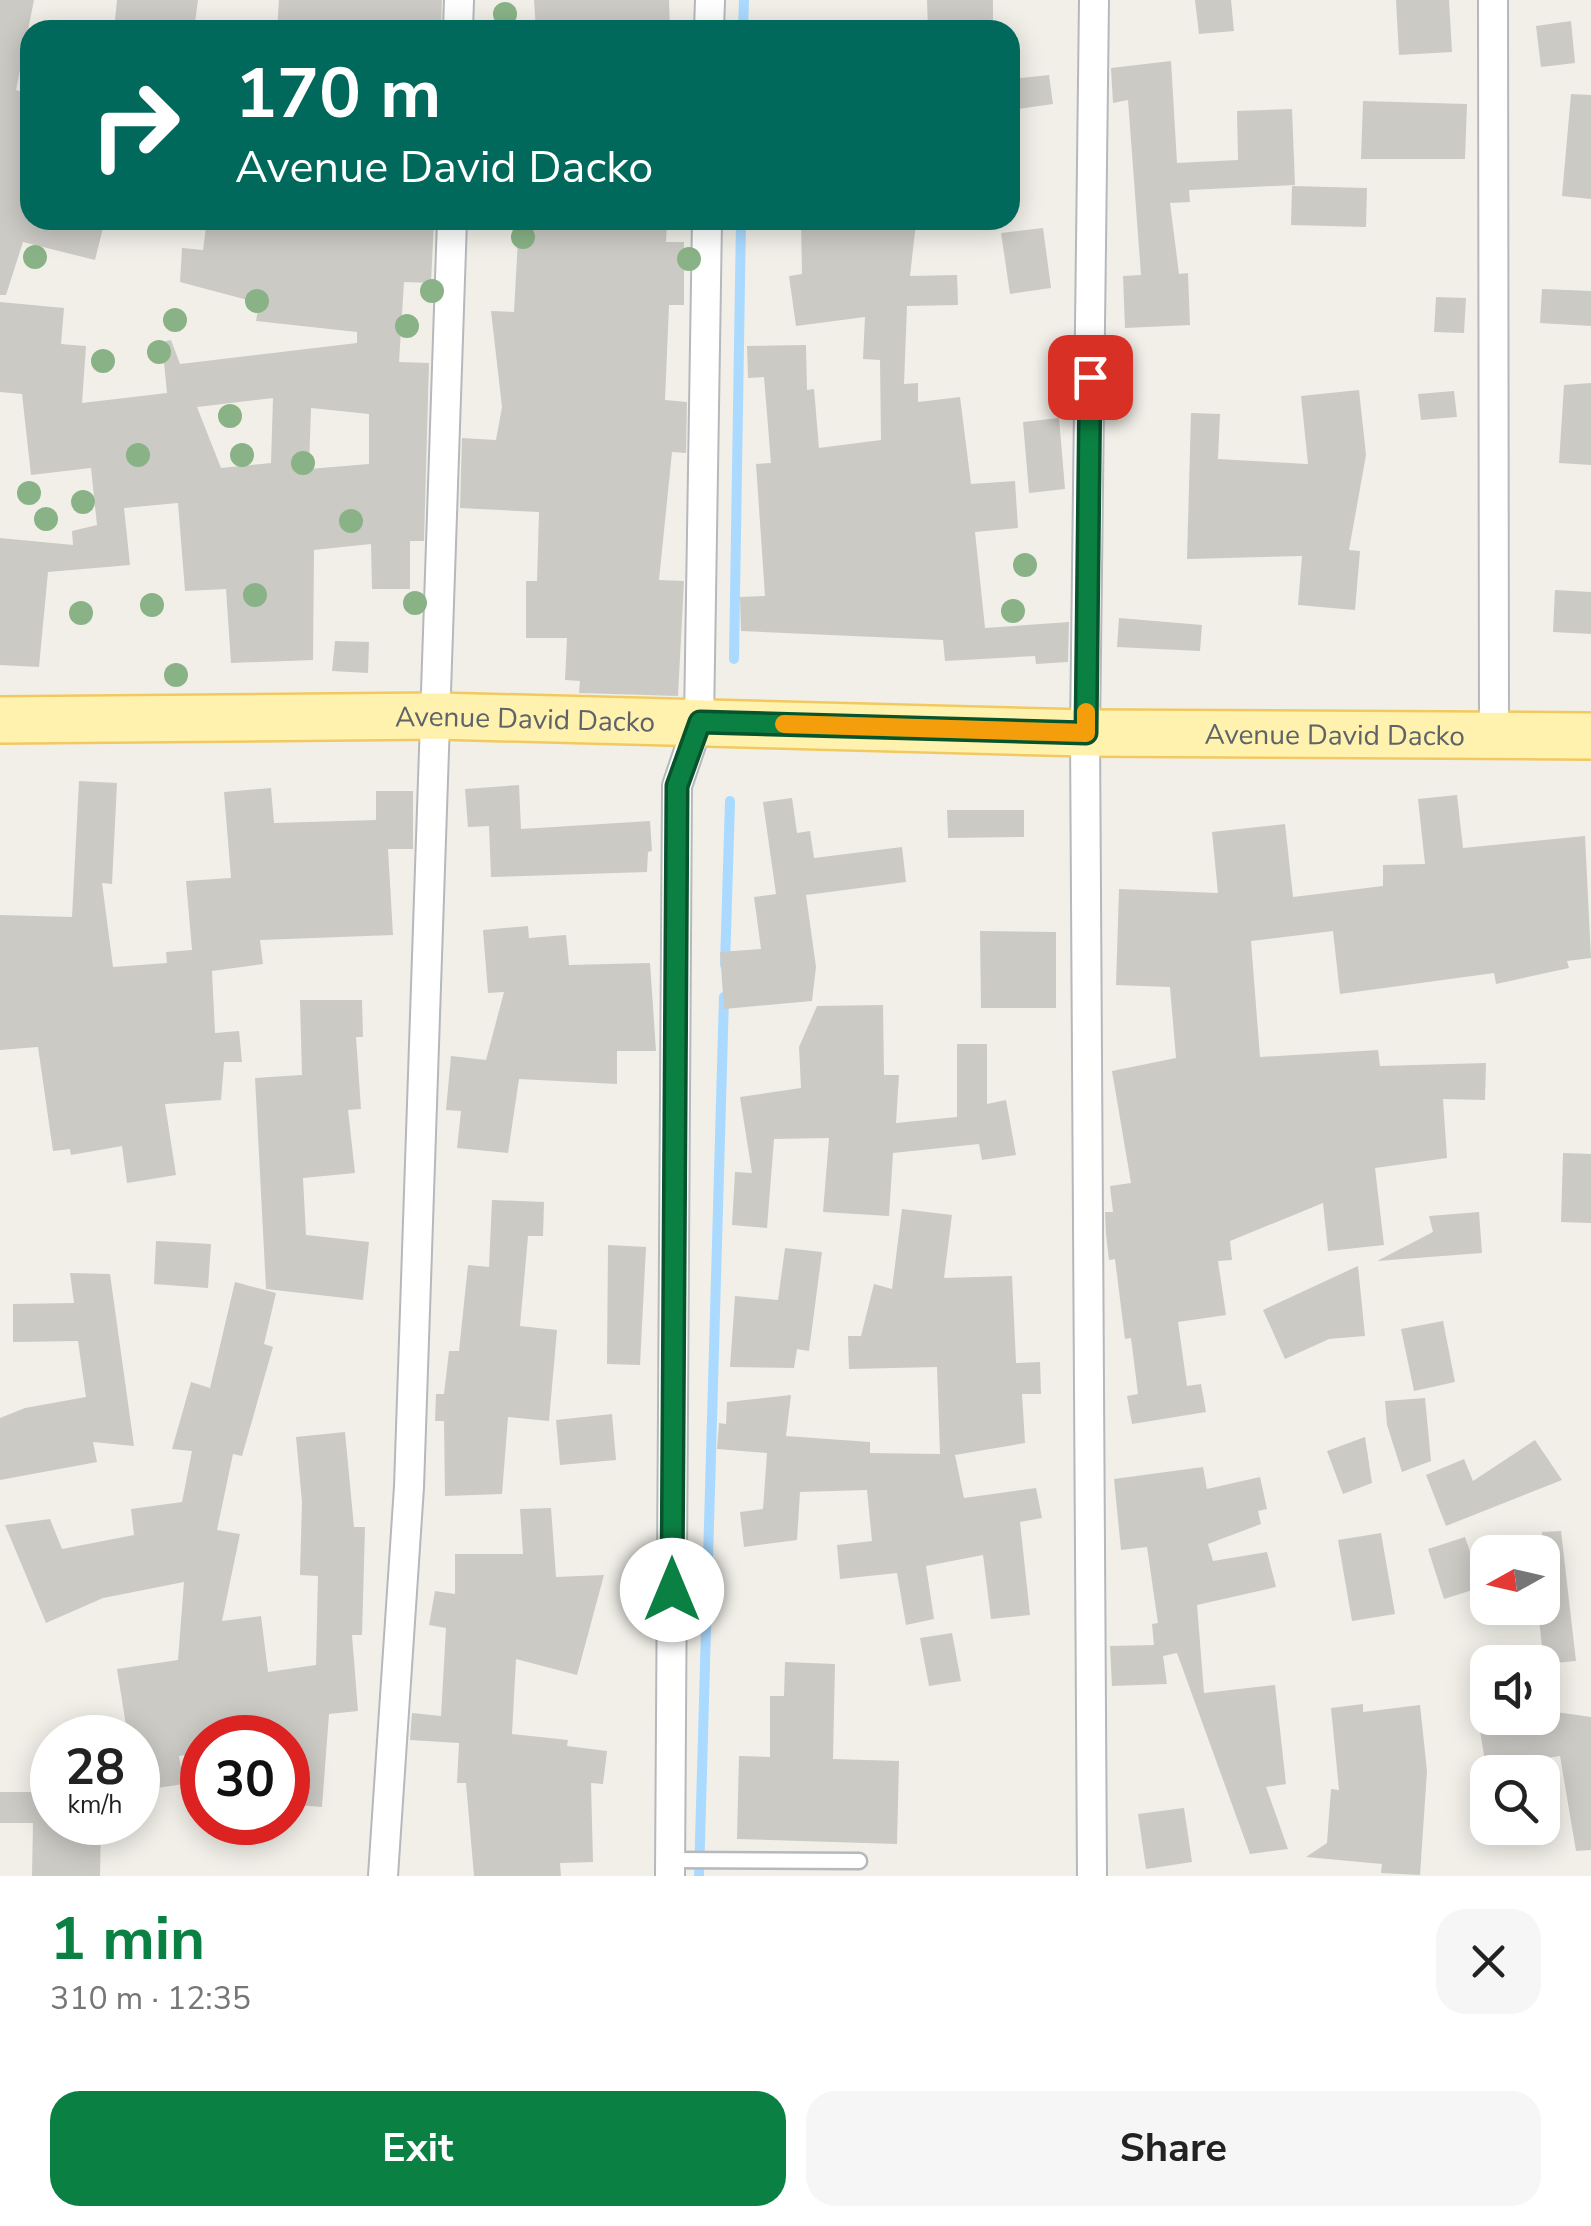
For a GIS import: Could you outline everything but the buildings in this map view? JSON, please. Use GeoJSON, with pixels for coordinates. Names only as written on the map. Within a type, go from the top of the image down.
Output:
{"type":"FeatureCollection","features":[{"type":"Feature","properties":{"kind":"main road","name":"Avenue David Dacko"},"geometry":{"type":"LineString","coordinates":[[0,720],[438,716],[1086,733],[1591,736]]}},
{"type":"Feature","properties":{"kind":"street"},"geometry":{"type":"LineString","coordinates":[[1092,1876],[1086,733],[1094,0]]}},
{"type":"Feature","properties":{"kind":"street"},"geometry":{"type":"LineString","coordinates":[[1494,0],[1494,733]]}},
{"type":"Feature","properties":{"kind":"street"},"geometry":{"type":"LineString","coordinates":[[383,1876],[410,1488],[452,230]]}},
{"type":"Feature","properties":{"kind":"street"},"geometry":{"type":"LineString","coordinates":[[676,1865],[677,786],[700,722],[706,230]]}},
{"type":"Feature","properties":{"kind":"lane"},"geometry":{"type":"LineString","coordinates":[[676,1865],[713,1860],[859,1861]]}},
{"type":"Feature","properties":{"kind":"waterway"},"geometry":{"type":"LineString","coordinates":[[743,20],[744,0]]}},
{"type":"Feature","properties":{"kind":"waterway"},"geometry":{"type":"LineString","coordinates":[[734,659],[741,230]]}},
{"type":"Feature","properties":{"kind":"waterway"},"geometry":{"type":"LineString","coordinates":[[725,965],[730,801]]}},
{"type":"Feature","properties":{"kind":"waterway"},"geometry":{"type":"LineString","coordinates":[[699,1876],[724,997]]}},
{"type":"Feature","properties":{"kind":"slow traffic"},"geometry":{"type":"LineString","coordinates":[[784,724],[1086,733],[1086,712]]}},
{"type":"Feature","properties":{"kind":"route"},"geometry":{"type":"LineString","coordinates":[[672,1590],[677,786],[700,722],[1086,733],[1090,377]]}}]}
